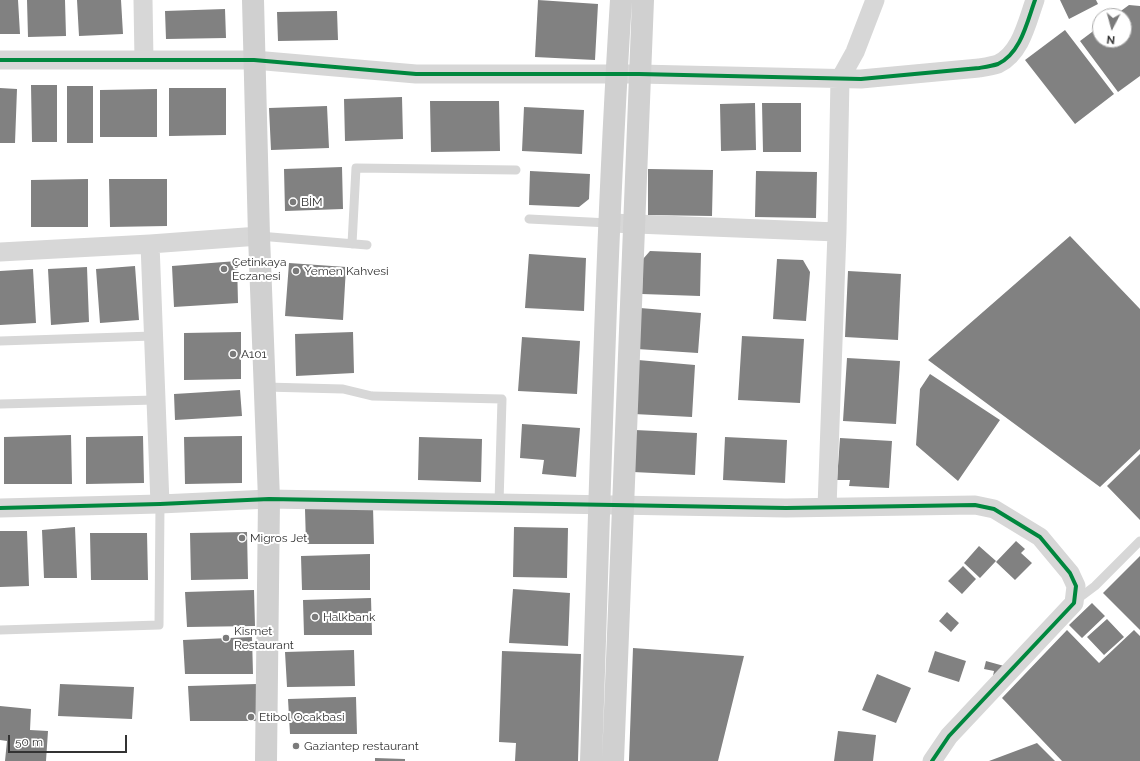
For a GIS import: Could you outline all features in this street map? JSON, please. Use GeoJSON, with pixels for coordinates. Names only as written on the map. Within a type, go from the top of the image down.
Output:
{"type":"FeatureCollection","features":[{"type":"Feature","properties":{"kind":"street"},"geometry":{"type":"LineString","coordinates":[[143,0],[144,60]]}},
{"type":"Feature","properties":{"kind":"street"},"geometry":{"type":"LineString","coordinates":[[253,0],[259,236],[269,498],[266,761]]}},
{"type":"Feature","properties":{"kind":"street"},"geometry":{"type":"LineString","coordinates":[[591,761],[599,505],[616,74],[621,0]]}},
{"type":"Feature","properties":{"kind":"street"},"geometry":{"type":"LineString","coordinates":[[613,761],[643,0]]}},
{"type":"Feature","properties":{"kind":"street"},"geometry":{"type":"LineString","coordinates":[[828,507],[837,232],[840,79],[855,52],[875,0]]}},
{"type":"Feature","properties":{"kind":"street"},"geometry":{"type":"LineString","coordinates":[[0,60],[254,60],[416,74],[639,74],[861,79],[979,68],[997,64],[1011,55],[1019,43],[1035,0]]}},
{"type":"Feature","properties":{"kind":"street"},"geometry":{"type":"LineString","coordinates":[[611,223],[837,232]]}},
{"type":"Feature","properties":{"kind":"street"},"geometry":{"type":"LineString","coordinates":[[0,252],[150,244],[259,236]]}},
{"type":"Feature","properties":{"kind":"street"},"geometry":{"type":"LineString","coordinates":[[150,244],[160,504]]}},
{"type":"Feature","properties":{"kind":"street"},"geometry":{"type":"LineString","coordinates":[[0,508],[160,504],[269,498],[599,505],[828,507],[974,505],[994,509],[1040,537],[1070,573],[1076,586],[1074,603],[949,736],[932,761]]}},
{"type":"Feature","properties":{"kind":"lane"},"geometry":{"type":"LineString","coordinates":[[352,244],[356,168],[516,170]]}},
{"type":"Feature","properties":{"kind":"lane"},"geometry":{"type":"LineString","coordinates":[[529,219],[611,223]]}},
{"type":"Feature","properties":{"kind":"lane"},"geometry":{"type":"LineString","coordinates":[[259,236],[367,245]]}},
{"type":"Feature","properties":{"kind":"lane"},"geometry":{"type":"LineString","coordinates":[[0,341],[153,336]]}},
{"type":"Feature","properties":{"kind":"lane"},"geometry":{"type":"LineString","coordinates":[[265,387],[343,389],[372,396],[502,399],[499,503]]}},
{"type":"Feature","properties":{"kind":"lane"},"geometry":{"type":"LineString","coordinates":[[0,404],[155,400]]}},
{"type":"Feature","properties":{"kind":"lane"},"geometry":{"type":"LineString","coordinates":[[0,630],[159,625],[160,504]]}},
{"type":"Feature","properties":{"kind":"lane"},"geometry":{"type":"LineString","coordinates":[[1074,603],[1095,586],[1140,541]]}},
{"type":"Feature","properties":{"kind":"building"},"geometry":{"type":"Polygon","coordinates":[[[0,0],[18,0],[20,34],[0,34],[0,0]]]}},
{"type":"Feature","properties":{"kind":"building"},"geometry":{"type":"Polygon","coordinates":[[[27,0],[65,0],[66,36],[28,37],[27,0]]]}},
{"type":"Feature","properties":{"kind":"building"},"geometry":{"type":"Polygon","coordinates":[[[77,0],[121,0],[123,34],[79,36],[77,0]]]}},
{"type":"Feature","properties":{"kind":"building"},"geometry":{"type":"Polygon","coordinates":[[[538,0],[598,4],[595,60],[535,57],[538,0]]]}},
{"type":"Feature","properties":{"kind":"building"},"geometry":{"type":"Polygon","coordinates":[[[1060,0],[1096,0],[1098,4],[1069,19],[1060,0]]]}},
{"type":"Feature","properties":{"kind":"building"},"geometry":{"type":"Polygon","coordinates":[[[1129,5],[1140,6],[1140,76],[1118,92],[1080,41],[1092,32],[1092,48],[1132,48],[1132,8],[1125,8],[1129,5]]]}},
{"type":"Feature","properties":{"kind":"building"},"geometry":{"type":"Polygon","coordinates":[[[225,9],[226,38],[166,39],[165,11],[225,9]]]}},
{"type":"Feature","properties":{"kind":"building"},"geometry":{"type":"Polygon","coordinates":[[[337,11],[338,40],[278,41],[277,12],[337,11]]]}},
{"type":"Feature","properties":{"kind":"building"},"geometry":{"type":"Polygon","coordinates":[[[1065,30],[1114,94],[1075,124],[1025,60],[1065,30]]]}},
{"type":"Feature","properties":{"kind":"building"},"geometry":{"type":"Polygon","coordinates":[[[31,85],[57,85],[57,142],[32,142],[31,85]]]}},
{"type":"Feature","properties":{"kind":"building"},"geometry":{"type":"Polygon","coordinates":[[[67,86],[93,86],[93,143],[67,143],[67,86]]]}},
{"type":"Feature","properties":{"kind":"building"},"geometry":{"type":"Polygon","coordinates":[[[0,88],[17,89],[15,143],[0,143],[0,88]]]}},
{"type":"Feature","properties":{"kind":"building"},"geometry":{"type":"Polygon","coordinates":[[[169,88],[226,88],[226,135],[169,136],[169,88]]]}},
{"type":"Feature","properties":{"kind":"building"},"geometry":{"type":"Polygon","coordinates":[[[157,89],[157,137],[100,137],[100,90],[157,89]]]}},
{"type":"Feature","properties":{"kind":"building"},"geometry":{"type":"Polygon","coordinates":[[[402,97],[403,139],[345,141],[344,99],[402,97]]]}},
{"type":"Feature","properties":{"kind":"building"},"geometry":{"type":"Polygon","coordinates":[[[430,101],[499,101],[500,151],[431,152],[430,101]]]}},
{"type":"Feature","properties":{"kind":"building"},"geometry":{"type":"Polygon","coordinates":[[[755,103],[756,150],[721,151],[720,104],[755,103]]]}},
{"type":"Feature","properties":{"kind":"building"},"geometry":{"type":"Polygon","coordinates":[[[762,103],[801,103],[801,152],[763,152],[762,103]]]}},
{"type":"Feature","properties":{"kind":"building"},"geometry":{"type":"Polygon","coordinates":[[[327,106],[329,148],[271,150],[269,108],[327,106]]]}},
{"type":"Feature","properties":{"kind":"building"},"geometry":{"type":"Polygon","coordinates":[[[524,107],[584,110],[582,154],[522,151],[524,107]]]}},
{"type":"Feature","properties":{"kind":"building"},"geometry":{"type":"Polygon","coordinates":[[[342,167],[343,209],[285,211],[284,169],[342,167]]]}},
{"type":"Feature","properties":{"kind":"building"},"geometry":{"type":"Polygon","coordinates":[[[648,169],[713,170],[712,216],[648,215],[648,169]]]}},
{"type":"Feature","properties":{"kind":"building"},"geometry":{"type":"Polygon","coordinates":[[[530,171],[590,174],[589,199],[579,207],[529,205],[530,171]]]}},
{"type":"Feature","properties":{"kind":"building"},"geometry":{"type":"Polygon","coordinates":[[[756,171],[817,172],[816,218],[755,217],[756,171]]]}},
{"type":"Feature","properties":{"kind":"building"},"geometry":{"type":"Polygon","coordinates":[[[88,179],[88,227],[31,227],[31,180],[88,179]]]}},
{"type":"Feature","properties":{"kind":"building"},"geometry":{"type":"Polygon","coordinates":[[[109,179],[167,179],[167,226],[110,227],[109,179]]]}},
{"type":"Feature","properties":{"kind":"building"},"geometry":{"type":"Polygon","coordinates":[[[1070,236],[1140,309],[1140,449],[1100,487],[928,360],[1070,236]]]}},
{"type":"Feature","properties":{"kind":"building"},"geometry":{"type":"Polygon","coordinates":[[[650,251],[701,253],[700,296],[642,294],[643,259],[650,251]]]}},
{"type":"Feature","properties":{"kind":"building"},"geometry":{"type":"Polygon","coordinates":[[[529,254],[586,258],[584,311],[525,308],[529,254]]]}},
{"type":"Feature","properties":{"kind":"building"},"geometry":{"type":"Polygon","coordinates":[[[777,259],[803,260],[810,272],[806,321],[773,319],[777,259]]]}},
{"type":"Feature","properties":{"kind":"building"},"geometry":{"type":"Polygon","coordinates":[[[237,261],[238,303],[174,307],[172,266],[237,261]]]}},
{"type":"Feature","properties":{"kind":"building"},"geometry":{"type":"Polygon","coordinates":[[[289,263],[346,267],[343,320],[285,316],[289,263]]]}},
{"type":"Feature","properties":{"kind":"building"},"geometry":{"type":"Polygon","coordinates":[[[135,266],[139,320],[100,323],[96,269],[135,266]]]}},
{"type":"Feature","properties":{"kind":"building"},"geometry":{"type":"Polygon","coordinates":[[[87,267],[89,322],[51,325],[48,269],[87,267]]]}},
{"type":"Feature","properties":{"kind":"building"},"geometry":{"type":"Polygon","coordinates":[[[33,269],[36,323],[0,325],[0,271],[33,269]]]}},
{"type":"Feature","properties":{"kind":"building"},"geometry":{"type":"Polygon","coordinates":[[[848,271],[901,274],[898,340],[845,337],[848,271]]]}},
{"type":"Feature","properties":{"kind":"building"},"geometry":{"type":"Polygon","coordinates":[[[640,308],[701,313],[698,353],[637,349],[640,308]]]}},
{"type":"Feature","properties":{"kind":"building"},"geometry":{"type":"Polygon","coordinates":[[[241,332],[241,379],[184,380],[184,333],[241,332]]]}},
{"type":"Feature","properties":{"kind":"building"},"geometry":{"type":"Polygon","coordinates":[[[353,332],[354,373],[296,376],[295,334],[353,332]]]}},
{"type":"Feature","properties":{"kind":"building"},"geometry":{"type":"Polygon","coordinates":[[[742,336],[804,339],[800,403],[738,400],[742,336]]]}},
{"type":"Feature","properties":{"kind":"building"},"geometry":{"type":"Polygon","coordinates":[[[522,337],[580,341],[577,394],[518,391],[522,337]]]}},
{"type":"Feature","properties":{"kind":"building"},"geometry":{"type":"Polygon","coordinates":[[[847,358],[900,361],[896,424],[843,421],[847,358]]]}},
{"type":"Feature","properties":{"kind":"building"},"geometry":{"type":"Polygon","coordinates":[[[638,360],[695,365],[692,417],[634,414],[638,360]]]}},
{"type":"Feature","properties":{"kind":"building"},"geometry":{"type":"Polygon","coordinates":[[[930,374],[1000,420],[958,481],[916,445],[920,389],[930,374]]]}},
{"type":"Feature","properties":{"kind":"building"},"geometry":{"type":"Polygon","coordinates":[[[240,390],[242,416],[175,420],[174,394],[240,390]]]}},
{"type":"Feature","properties":{"kind":"building"},"geometry":{"type":"Polygon","coordinates":[[[522,424],[580,428],[576,477],[542,474],[544,460],[520,458],[522,424]]]}},
{"type":"Feature","properties":{"kind":"building"},"geometry":{"type":"Polygon","coordinates":[[[635,430],[697,433],[695,475],[633,472],[635,430]]]}},
{"type":"Feature","properties":{"kind":"building"},"geometry":{"type":"Polygon","coordinates":[[[71,435],[72,484],[4,484],[4,437],[71,435]]]}},
{"type":"Feature","properties":{"kind":"building"},"geometry":{"type":"Polygon","coordinates":[[[143,436],[144,483],[86,484],[86,437],[143,436]]]}},
{"type":"Feature","properties":{"kind":"building"},"geometry":{"type":"Polygon","coordinates":[[[242,436],[242,483],[185,484],[184,437],[242,436]]]}},
{"type":"Feature","properties":{"kind":"building"},"geometry":{"type":"Polygon","coordinates":[[[419,437],[482,439],[481,482],[418,480],[419,437]]]}},
{"type":"Feature","properties":{"kind":"building"},"geometry":{"type":"Polygon","coordinates":[[[725,437],[787,440],[785,483],[723,480],[725,437]]]}},
{"type":"Feature","properties":{"kind":"building"},"geometry":{"type":"Polygon","coordinates":[[[840,438],[892,441],[889,488],[849,486],[850,480],[837,480],[840,438]]]}},
{"type":"Feature","properties":{"kind":"building"},"geometry":{"type":"Polygon","coordinates":[[[1140,454],[1140,520],[1107,486],[1140,454]]]}},
{"type":"Feature","properties":{"kind":"building"},"geometry":{"type":"Polygon","coordinates":[[[373,507],[374,544],[306,544],[305,509],[373,507]]]}},
{"type":"Feature","properties":{"kind":"building"},"geometry":{"type":"Polygon","coordinates":[[[75,527],[77,578],[44,578],[42,530],[75,527]]]}},
{"type":"Feature","properties":{"kind":"building"},"geometry":{"type":"Polygon","coordinates":[[[514,527],[568,528],[567,578],[513,577],[514,527]]]}},
{"type":"Feature","properties":{"kind":"building"},"geometry":{"type":"Polygon","coordinates":[[[0,531],[27,531],[29,586],[0,587],[0,531]]]}},
{"type":"Feature","properties":{"kind":"building"},"geometry":{"type":"Polygon","coordinates":[[[247,532],[248,579],[191,580],[190,533],[247,532]]]}},
{"type":"Feature","properties":{"kind":"building"},"geometry":{"type":"Polygon","coordinates":[[[90,533],[147,533],[148,580],[91,580],[90,533]]]}},
{"type":"Feature","properties":{"kind":"building"},"geometry":{"type":"Polygon","coordinates":[[[1016,541],[1025,549],[1021,553],[1032,563],[1015,580],[996,562],[1016,541]]]}},
{"type":"Feature","properties":{"kind":"building"},"geometry":{"type":"Polygon","coordinates":[[[979,546],[996,561],[980,578],[964,563],[979,546]]]}},
{"type":"Feature","properties":{"kind":"building"},"geometry":{"type":"Polygon","coordinates":[[[370,554],[370,590],[302,590],[301,556],[370,554]]]}},
{"type":"Feature","properties":{"kind":"building"},"geometry":{"type":"Polygon","coordinates":[[[1140,556],[1140,630],[1103,593],[1140,556]]]}},
{"type":"Feature","properties":{"kind":"building"},"geometry":{"type":"Polygon","coordinates":[[[963,566],[976,579],[962,594],[948,581],[963,566]]]}},
{"type":"Feature","properties":{"kind":"building"},"geometry":{"type":"Polygon","coordinates":[[[513,589],[570,593],[568,646],[509,643],[513,589]]]}},
{"type":"Feature","properties":{"kind":"building"},"geometry":{"type":"Polygon","coordinates":[[[254,590],[255,626],[187,627],[185,592],[254,590]]]}},
{"type":"Feature","properties":{"kind":"building"},"geometry":{"type":"Polygon","coordinates":[[[371,598],[372,635],[304,635],[303,600],[371,598]]]}},
{"type":"Feature","properties":{"kind":"building"},"geometry":{"type":"Polygon","coordinates":[[[1092,603],[1105,616],[1082,638],[1069,625],[1092,603]]]}},
{"type":"Feature","properties":{"kind":"building"},"geometry":{"type":"Polygon","coordinates":[[[947,612],[959,623],[951,632],[939,621],[947,612]]]}},
{"type":"Feature","properties":{"kind":"building"},"geometry":{"type":"Polygon","coordinates":[[[1107,619],[1124,637],[1104,655],[1087,637],[1107,619]]]}},
{"type":"Feature","properties":{"kind":"building"},"geometry":{"type":"Polygon","coordinates":[[[1067,630],[1099,663],[1134,630],[1140,636],[1140,761],[1062,761],[1002,698],[1067,630]]]}},
{"type":"Feature","properties":{"kind":"building"},"geometry":{"type":"Polygon","coordinates":[[[252,637],[253,674],[185,674],[183,640],[252,637]]]}},
{"type":"Feature","properties":{"kind":"building"},"geometry":{"type":"Polygon","coordinates":[[[633,648],[744,656],[718,761],[629,761],[633,648]]]}},
{"type":"Feature","properties":{"kind":"building"},"geometry":{"type":"Polygon","coordinates":[[[354,650],[355,686],[287,687],[285,652],[354,650]]]}},
{"type":"Feature","properties":{"kind":"building"},"geometry":{"type":"Polygon","coordinates":[[[502,651],[581,654],[578,761],[515,761],[516,743],[499,742],[502,651]]]}},
{"type":"Feature","properties":{"kind":"building"},"geometry":{"type":"Polygon","coordinates":[[[935,651],[966,661],[959,682],[928,672],[935,651]]]}},
{"type":"Feature","properties":{"kind":"building"},"geometry":{"type":"Polygon","coordinates":[[[986,661],[1004,666],[993,676],[994,671],[984,669],[986,661]]]}},
{"type":"Feature","properties":{"kind":"building"},"geometry":{"type":"Polygon","coordinates":[[[877,674],[911,688],[896,723],[862,710],[877,674]]]}},
{"type":"Feature","properties":{"kind":"building"},"geometry":{"type":"Polygon","coordinates":[[[60,684],[134,687],[132,719],[58,716],[60,684]]]}},
{"type":"Feature","properties":{"kind":"building"},"geometry":{"type":"Polygon","coordinates":[[[257,684],[257,721],[190,721],[188,686],[257,684]]]}},
{"type":"Feature","properties":{"kind":"building"},"geometry":{"type":"Polygon","coordinates":[[[356,697],[357,734],[290,734],[288,699],[356,697]]]}},
{"type":"Feature","properties":{"kind":"building"},"geometry":{"type":"Polygon","coordinates":[[[0,706],[31,709],[30,730],[48,731],[46,761],[5,761],[7,741],[0,740],[0,706]]]}},
{"type":"Feature","properties":{"kind":"building"},"geometry":{"type":"Polygon","coordinates":[[[838,731],[876,735],[873,761],[834,761],[838,731]]]}},
{"type":"Feature","properties":{"kind":"building"},"geometry":{"type":"Polygon","coordinates":[[[1037,743],[1055,761],[989,761],[1037,743]]]}},
{"type":"Feature","properties":{"kind":"building"},"geometry":{"type":"Polygon","coordinates":[[[375,758],[405,759],[405,761],[375,761],[375,758]]]}},
{"type":"Feature","properties":{"kind":"cycle path"},"geometry":{"type":"LineString","coordinates":[[0,60],[254,60],[416,74],[639,74],[861,79],[979,68],[998,64],[1006,59],[1018,45],[1035,0]]}},
{"type":"Feature","properties":{"kind":"cycle path"},"geometry":{"type":"LineString","coordinates":[[0,508],[160,504],[269,499],[786,508],[975,505],[994,509],[1040,537],[1070,573],[1076,586],[1074,603],[949,736],[932,761]]}},
{"type":"Feature","properties":{"kind":"place","name":"BİM"},"geometry":{"type":"Point","coordinates":[293,202]}},
{"type":"Feature","properties":{"kind":"place","name":"Çetinkaya Eczanesi"},"geometry":{"type":"Point","coordinates":[224,269]}},
{"type":"Feature","properties":{"kind":"place","name":"Yemen Kahvesi"},"geometry":{"type":"Point","coordinates":[296,271]}},
{"type":"Feature","properties":{"kind":"place","name":"A101"},"geometry":{"type":"Point","coordinates":[233,354]}},
{"type":"Feature","properties":{"kind":"place","name":"Migros Jet"},"geometry":{"type":"Point","coordinates":[242,538]}},
{"type":"Feature","properties":{"kind":"place","name":"Halkbank"},"geometry":{"type":"Point","coordinates":[315,617]}},
{"type":"Feature","properties":{"kind":"place","name":"Kismet Restaurant"},"geometry":{"type":"Point","coordinates":[226,638]}},
{"type":"Feature","properties":{"kind":"place","name":"Etibol Ocakbasi"},"geometry":{"type":"Point","coordinates":[251,717]}},
{"type":"Feature","properties":{"kind":"place","name":"Gaziantep restaurant"},"geometry":{"type":"Point","coordinates":[296,746]}}]}
